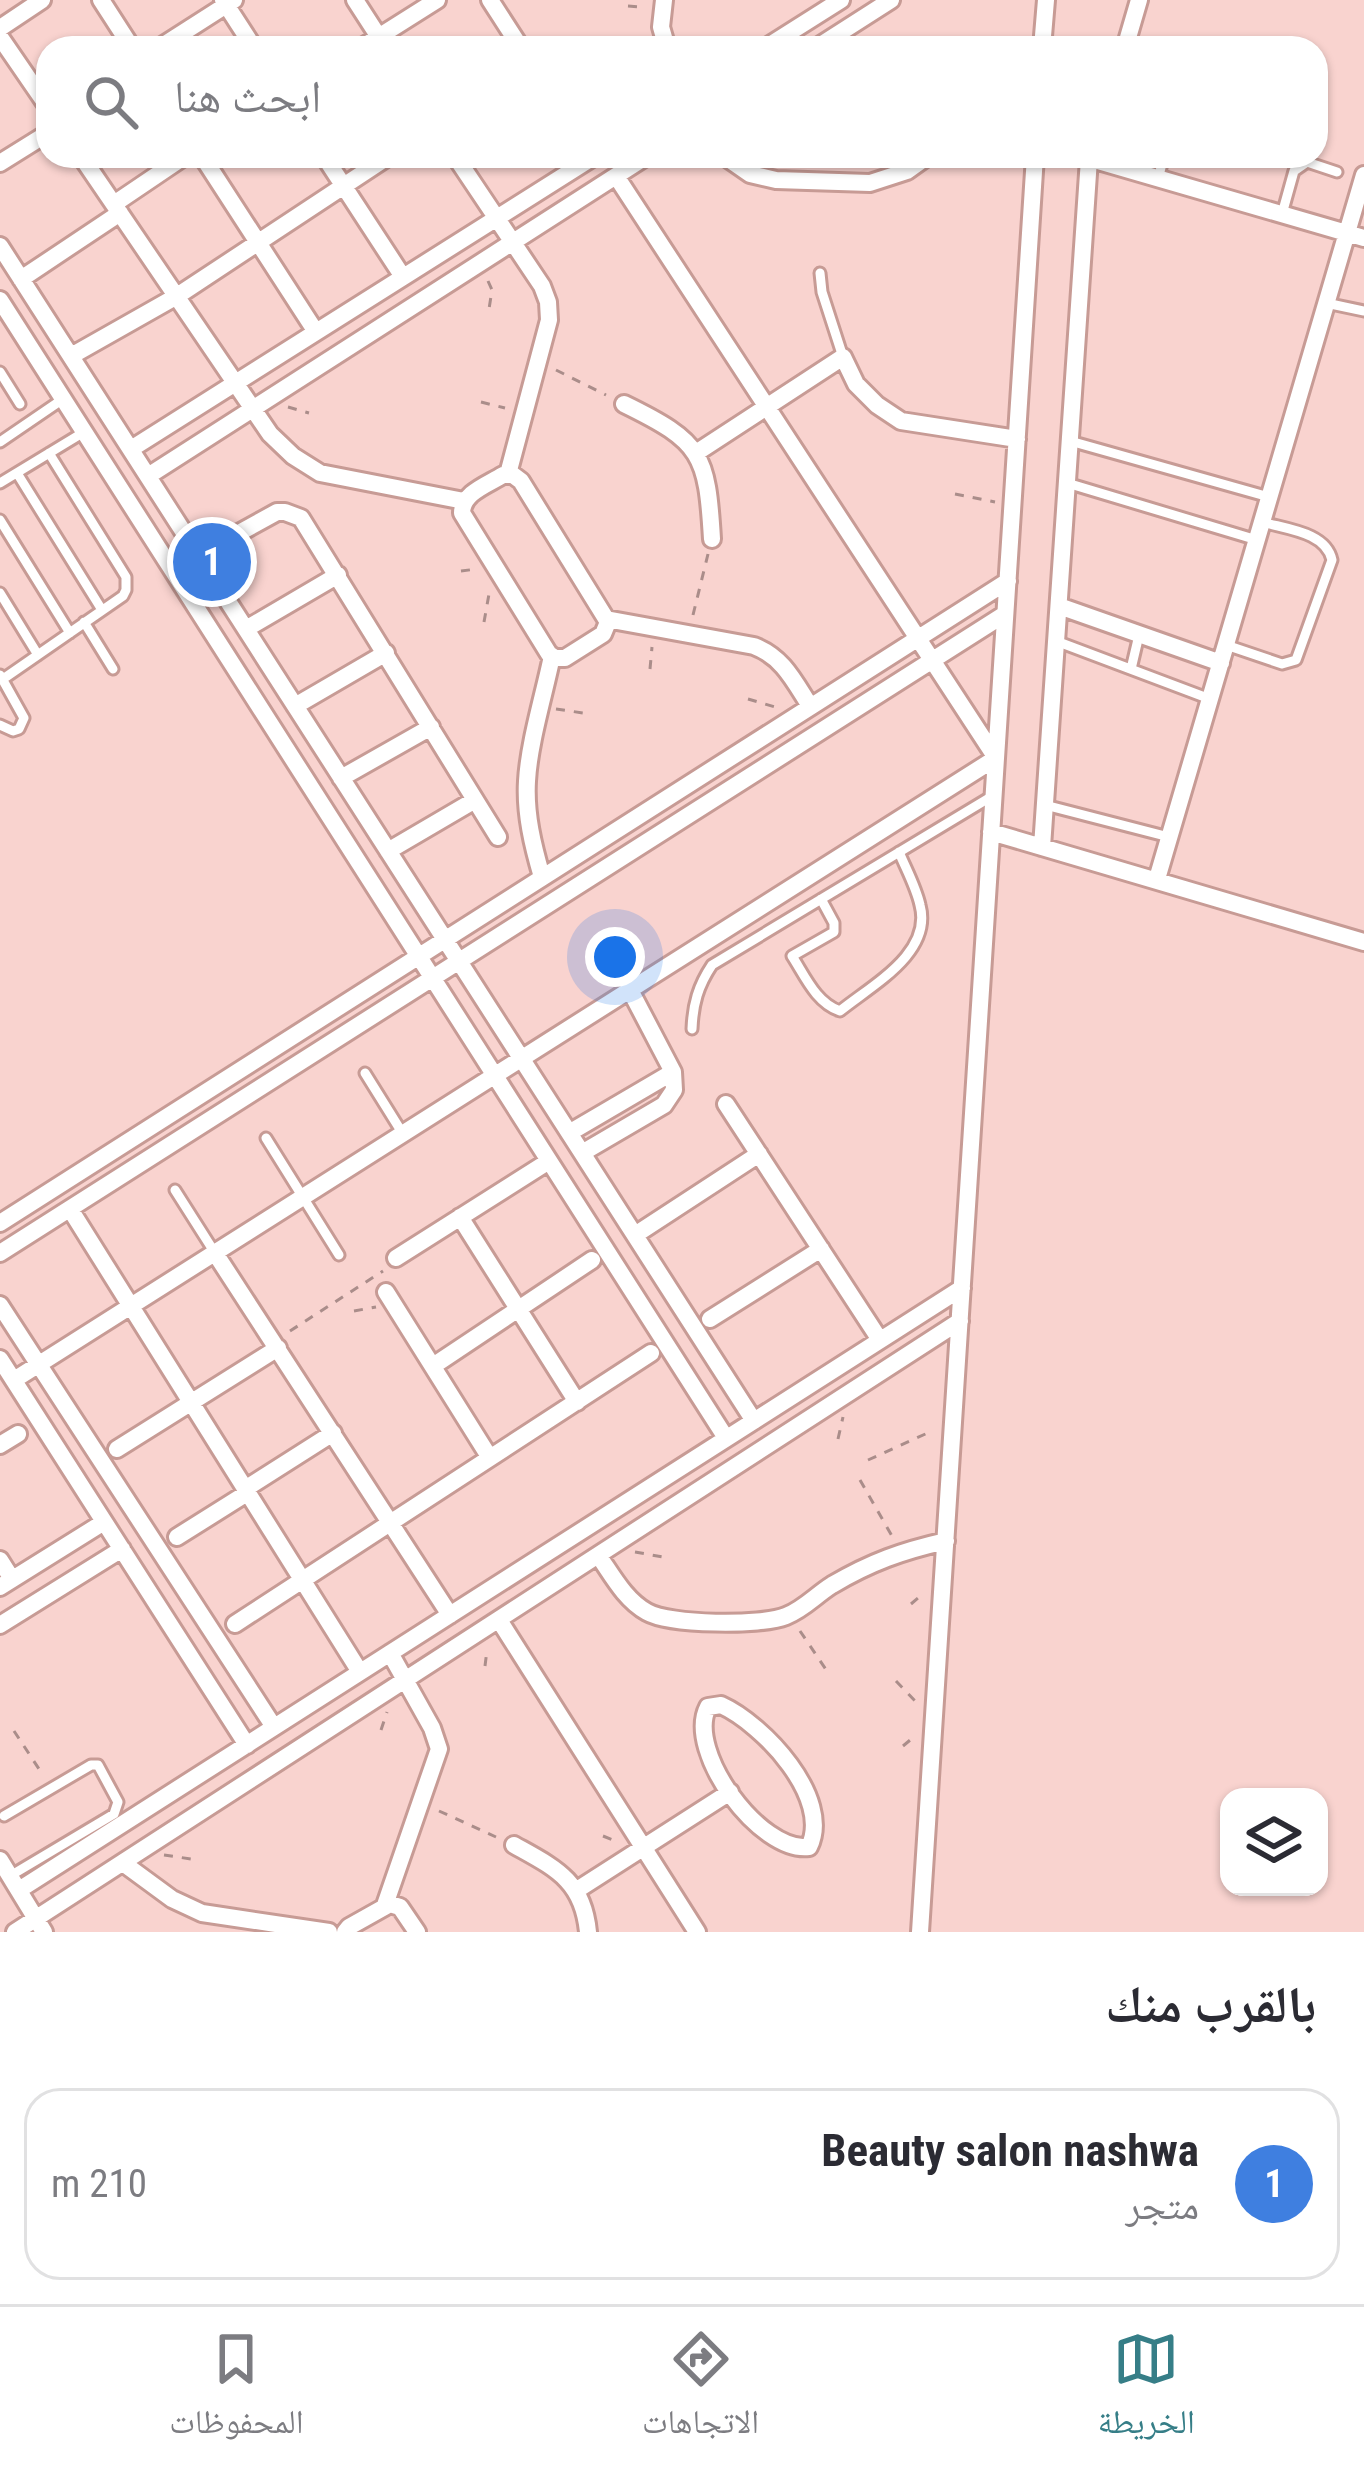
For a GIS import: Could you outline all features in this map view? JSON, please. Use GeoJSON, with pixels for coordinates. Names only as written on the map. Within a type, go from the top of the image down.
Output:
{"type":"FeatureCollection","features":[{"type":"Feature","properties":{"kind":"street"},"geometry":{"type":"LineString","coordinates":[[0,28],[41,0]]}},
{"type":"Feature","properties":{"kind":"street"},"geometry":{"type":"LineString","coordinates":[[101,0],[124,36]]}},
{"type":"Feature","properties":{"kind":"street"},"geometry":{"type":"LineString","coordinates":[[355,0],[378,36]]}},
{"type":"Feature","properties":{"kind":"street"},"geometry":{"type":"LineString","coordinates":[[391,36],[437,0]]}},
{"type":"Feature","properties":{"kind":"street"},"geometry":{"type":"LineString","coordinates":[[490,0],[512,36]]}},
{"type":"Feature","properties":{"kind":"street"},"geometry":{"type":"LineString","coordinates":[[664,0],[664,36]]}},
{"type":"Feature","properties":{"kind":"street"},"geometry":{"type":"LineString","coordinates":[[784,36],[841,0]]}},
{"type":"Feature","properties":{"kind":"street"},"geometry":{"type":"LineString","coordinates":[[835,36],[891,0]]}},
{"type":"Feature","properties":{"kind":"street"},"geometry":{"type":"LineString","coordinates":[[1043,36],[1046,0]]}},
{"type":"Feature","properties":{"kind":"street"},"geometry":{"type":"LineString","coordinates":[[1128,36],[1139,0]]}},
{"type":"Feature","properties":{"kind":"street"},"geometry":{"type":"LineString","coordinates":[[177,36],[228,2],[247,36]]}},
{"type":"Feature","properties":{"kind":"street"},"geometry":{"type":"LineString","coordinates":[[0,37],[36,90]]}},
{"type":"Feature","properties":{"kind":"street"},"geometry":{"type":"LineString","coordinates":[[0,163],[36,140]]}},
{"type":"Feature","properties":{"kind":"street"},"geometry":{"type":"LineString","coordinates":[[89,168],[270,434],[293,456],[320,472],[464,501]]}},
{"type":"Feature","properties":{"kind":"street"},"geometry":{"type":"LineString","coordinates":[[21,279],[169,168]]}},
{"type":"Feature","properties":{"kind":"street"},"geometry":{"type":"LineString","coordinates":[[210,168],[316,332]]}},
{"type":"Feature","properties":{"kind":"street"},"geometry":{"type":"LineString","coordinates":[[332,168],[403,277]]}},
{"type":"Feature","properties":{"kind":"street"},"geometry":{"type":"LineString","coordinates":[[70,356],[177,296],[371,168]]}},
{"type":"Feature","properties":{"kind":"street"},"geometry":{"type":"LineString","coordinates":[[463,168],[548,302],[549,320],[508,474],[464,501],[461,509],[552,656],[527,778],[533,845],[542,877]]}},
{"type":"Feature","properties":{"kind":"street"},"geometry":{"type":"LineString","coordinates":[[131,449],[575,168]]}},
{"type":"Feature","properties":{"kind":"street"},"geometry":{"type":"LineString","coordinates":[[148,476],[628,168]]}},
{"type":"Feature","properties":{"kind":"street"},"geometry":{"type":"LineString","coordinates":[[741,168],[776,180],[870,183],[911,168]]}},
{"type":"Feature","properties":{"kind":"street"},"geometry":{"type":"LineString","coordinates":[[920,1932],[1034,168]]}},
{"type":"Feature","properties":{"kind":"street"},"geometry":{"type":"LineString","coordinates":[[1042,847],[1088,168]]}},
{"type":"Feature","properties":{"kind":"street"},"geometry":{"type":"LineString","coordinates":[[1122,168],[1356,236]]}},
{"type":"Feature","properties":{"kind":"street"},"geometry":{"type":"LineString","coordinates":[[616,176],[996,758]]}},
{"type":"Feature","properties":{"kind":"street"},"geometry":{"type":"LineString","coordinates":[[1157,879],[1327,302],[1356,236],[1364,176]]}},
{"type":"Feature","properties":{"kind":"street"},"geometry":{"type":"LineString","coordinates":[[0,246],[754,1421]]}},
{"type":"Feature","properties":{"kind":"street"},"geometry":{"type":"LineString","coordinates":[[435,257],[446,268],[450,282]]}},
{"type":"Feature","properties":{"kind":"street"},"geometry":{"type":"LineString","coordinates":[[0,300],[726,1438]]}},
{"type":"Feature","properties":{"kind":"street"},"geometry":{"type":"LineString","coordinates":[[696,453],[843,357],[856,384],[901,421],[1017,439]]}},
{"type":"Feature","properties":{"kind":"street"},"geometry":{"type":"LineString","coordinates":[[63,399],[87,381]]}},
{"type":"Feature","properties":{"kind":"street"},"geometry":{"type":"LineString","coordinates":[[624,404],[677,432],[696,453],[707,478],[712,539]]}},
{"type":"Feature","properties":{"kind":"street"},"geometry":{"type":"LineString","coordinates":[[508,474],[521,482],[606,619],[603,634],[565,658],[552,656]]}},
{"type":"Feature","properties":{"kind":"street"},"geometry":{"type":"LineString","coordinates":[[199,555],[277,512],[308,524],[498,837]]}},
{"type":"Feature","properties":{"kind":"street"},"geometry":{"type":"LineString","coordinates":[[246,628],[338,575]]}},
{"type":"Feature","properties":{"kind":"street"},"geometry":{"type":"LineString","coordinates":[[0,1223],[1007,581]]}},
{"type":"Feature","properties":{"kind":"street"},"geometry":{"type":"LineString","coordinates":[[1058,606],[1139,635],[1223,654]]}},
{"type":"Feature","properties":{"kind":"street"},"geometry":{"type":"LineString","coordinates":[[0,1253],[1005,614]]}},
{"type":"Feature","properties":{"kind":"street"},"geometry":{"type":"LineString","coordinates":[[606,619],[768,651],[780,660],[804,710]]}},
{"type":"Feature","properties":{"kind":"street"},"geometry":{"type":"LineString","coordinates":[[295,706],[386,653]]}},
{"type":"Feature","properties":{"kind":"street"},"geometry":{"type":"LineString","coordinates":[[245,685],[270,667]]}},
{"type":"Feature","properties":{"kind":"street"},"geometry":{"type":"LineString","coordinates":[[341,778],[430,727]]}},
{"type":"Feature","properties":{"kind":"street"},"geometry":{"type":"LineString","coordinates":[[14,1381],[996,758]]}},
{"type":"Feature","properties":{"kind":"street"},"geometry":{"type":"LineString","coordinates":[[703,775],[718,796]]}},
{"type":"Feature","properties":{"kind":"street"},"geometry":{"type":"LineString","coordinates":[[388,851],[475,800]]}},
{"type":"Feature","properties":{"kind":"street"},"geometry":{"type":"LineString","coordinates":[[992,832],[1364,943]]}},
{"type":"Feature","properties":{"kind":"street"},"geometry":{"type":"LineString","coordinates":[[582,1153],[664,1105],[674,1090],[674,1072],[630,990]]}},
{"type":"Feature","properties":{"kind":"street"},"geometry":{"type":"LineString","coordinates":[[569,1133],[674,1072]]}},
{"type":"Feature","properties":{"kind":"street"},"geometry":{"type":"LineString","coordinates":[[726,1104],[880,1340]]}},
{"type":"Feature","properties":{"kind":"street"},"geometry":{"type":"LineString","coordinates":[[635,1235],[759,1154]]}},
{"type":"Feature","properties":{"kind":"street"},"geometry":{"type":"LineString","coordinates":[[396,1258],[549,1160]]}},
{"type":"Feature","properties":{"kind":"street"},"geometry":{"type":"LineString","coordinates":[[70,1209],[360,1672]]}},
{"type":"Feature","properties":{"kind":"street"},"geometry":{"type":"LineString","coordinates":[[460,1217],[577,1402]]}},
{"type":"Feature","properties":{"kind":"street"},"geometry":{"type":"LineString","coordinates":[[710,1319],[821,1250]]}},
{"type":"Feature","properties":{"kind":"street"},"geometry":{"type":"LineString","coordinates":[[215,1253],[450,1615]]}},
{"type":"Feature","properties":{"kind":"street"},"geometry":{"type":"LineString","coordinates":[[433,1366],[592,1260]]}},
{"type":"Feature","properties":{"kind":"street"},"geometry":{"type":"LineString","coordinates":[[40,1926],[10,1876],[247,1745],[962,1288]]}},
{"type":"Feature","properties":{"kind":"street"},"geometry":{"type":"LineString","coordinates":[[386,1292],[490,1458]]}},
{"type":"Feature","properties":{"kind":"street"},"geometry":{"type":"LineString","coordinates":[[0,1305],[274,1727]]}},
{"type":"Feature","properties":{"kind":"street"},"geometry":{"type":"LineString","coordinates":[[15,1932],[40,1926],[123,1863],[960,1321]]}},
{"type":"Feature","properties":{"kind":"street"},"geometry":{"type":"LineString","coordinates":[[118,1450],[276,1345]]}},
{"type":"Feature","properties":{"kind":"street"},"geometry":{"type":"LineString","coordinates":[[235,1624],[651,1353]]}},
{"type":"Feature","properties":{"kind":"street"},"geometry":{"type":"LineString","coordinates":[[0,1358],[247,1745]]}},
{"type":"Feature","properties":{"kind":"street"},"geometry":{"type":"LineString","coordinates":[[177,1537],[332,1433]]}},
{"type":"Feature","properties":{"kind":"street"},"geometry":{"type":"LineString","coordinates":[[0,1445],[18,1434]]}},
{"type":"Feature","properties":{"kind":"street"},"geometry":{"type":"LineString","coordinates":[[662,1480],[676,1504]]}},
{"type":"Feature","properties":{"kind":"street"},"geometry":{"type":"LineString","coordinates":[[0,1560],[6,1583],[104,1522]]}},
{"type":"Feature","properties":{"kind":"street"},"geometry":{"type":"LineString","coordinates":[[598,1556],[646,1612],[664,1618],[758,1624],[789,1615],[862,1567],[900,1551],[946,1541]]}},
{"type":"Feature","properties":{"kind":"street"},"geometry":{"type":"LineString","coordinates":[[0,1625],[122,1549]]}},
{"type":"Feature","properties":{"kind":"street"},"geometry":{"type":"LineString","coordinates":[[499,1620],[698,1932]]}},
{"type":"Feature","properties":{"kind":"street"},"geometry":{"type":"LineString","coordinates":[[195,1664],[222,1647]]}},
{"type":"Feature","properties":{"kind":"street"},"geometry":{"type":"LineString","coordinates":[[345,1932],[385,1904],[439,1749],[390,1653]]}},
{"type":"Feature","properties":{"kind":"street"},"geometry":{"type":"LineString","coordinates":[[721,1705],[741,1714],[784,1758],[813,1813],[815,1834],[809,1846],[795,1849],[776,1840],[730,1792],[704,1741],[701,1720],[708,1707],[721,1705]]}},
{"type":"Feature","properties":{"kind":"street"},"geometry":{"type":"LineString","coordinates":[[577,1890],[730,1792]]}},
{"type":"Feature","properties":{"kind":"street"},"geometry":{"type":"LineString","coordinates":[[514,1845],[561,1872],[577,1890],[588,1932]]}},
{"type":"Feature","properties":{"kind":"street"},"geometry":{"type":"LineString","coordinates":[[123,1863],[172,1899],[202,1913],[328,1932]]}},
{"type":"Feature","properties":{"kind":"street"},"geometry":{"type":"LineString","coordinates":[[385,1904],[400,1907],[417,1932]]}},
{"type":"Feature","properties":{"kind":"lane"},"geometry":{"type":"LineString","coordinates":[[1158,179],[1161,168]]}},
{"type":"Feature","properties":{"kind":"lane"},"geometry":{"type":"LineString","coordinates":[[1282,214],[1297,168]]}},
{"type":"Feature","properties":{"kind":"lane"},"geometry":{"type":"LineString","coordinates":[[1324,168],[1336,172]]}},
{"type":"Feature","properties":{"kind":"lane"},"geometry":{"type":"LineString","coordinates":[[820,273],[843,357]]}},
{"type":"Feature","properties":{"kind":"lane"},"geometry":{"type":"LineString","coordinates":[[1327,302],[1364,311]]}},
{"type":"Feature","properties":{"kind":"lane"},"geometry":{"type":"LineString","coordinates":[[0,372],[20,404]]}},
{"type":"Feature","properties":{"kind":"lane"},"geometry":{"type":"LineString","coordinates":[[0,442],[63,399]]}},
{"type":"Feature","properties":{"kind":"lane"},"geometry":{"type":"LineString","coordinates":[[0,483],[84,432]]}},
{"type":"Feature","properties":{"kind":"lane"},"geometry":{"type":"LineString","coordinates":[[1070,442],[1269,497]]}},
{"type":"Feature","properties":{"kind":"lane"},"geometry":{"type":"LineString","coordinates":[[0,725],[13,731],[24,718],[1,677],[126,590],[126,577],[49,453]]}},
{"type":"Feature","properties":{"kind":"lane"},"geometry":{"type":"LineString","coordinates":[[17,473],[102,610]]}},
{"type":"Feature","properties":{"kind":"lane"},"geometry":{"type":"LineString","coordinates":[[1067,483],[1259,531],[1321,540],[1332,560],[1296,660],[1282,664],[1223,654]]}},
{"type":"Feature","properties":{"kind":"lane"},"geometry":{"type":"LineString","coordinates":[[0,520],[70,633]]}},
{"type":"Feature","properties":{"kind":"lane"},"geometry":{"type":"LineString","coordinates":[[0,593],[38,655]]}},
{"type":"Feature","properties":{"kind":"lane"},"geometry":{"type":"LineString","coordinates":[[84,622],[113,669]]}},
{"type":"Feature","properties":{"kind":"lane"},"geometry":{"type":"LineString","coordinates":[[1131,669],[1139,635]]}},
{"type":"Feature","properties":{"kind":"lane"},"geometry":{"type":"LineString","coordinates":[[1056,641],[1210,699]]}},
{"type":"Feature","properties":{"kind":"lane"},"geometry":{"type":"LineString","coordinates":[[692,1029],[693,1006],[712,965],[994,795]]}},
{"type":"Feature","properties":{"kind":"lane"},"geometry":{"type":"LineString","coordinates":[[1045,806],[1169,837]]}},
{"type":"Feature","properties":{"kind":"lane"},"geometry":{"type":"LineString","coordinates":[[821,899],[834,932],[792,956],[822,1001],[840,1011],[910,953],[918,939],[921,906],[899,852]]}},
{"type":"Feature","properties":{"kind":"lane"},"geometry":{"type":"LineString","coordinates":[[364,1072],[403,1134]]}},
{"type":"Feature","properties":{"kind":"lane"},"geometry":{"type":"LineString","coordinates":[[266,1138],[339,1255]]}},
{"type":"Feature","properties":{"kind":"lane"},"geometry":{"type":"LineString","coordinates":[[175,1190],[215,1253]]}},
{"type":"Feature","properties":{"kind":"lane"},"geometry":{"type":"LineString","coordinates":[[4,1816],[84,1767],[98,1765],[118,1806],[114,1814],[10,1876]]}},
{"type":"Feature","properties":{"kind":"path"},"geometry":{"type":"LineString","coordinates":[[480,263],[492,290],[489,308]]}},
{"type":"Feature","properties":{"kind":"path"},"geometry":{"type":"LineString","coordinates":[[538,361],[624,404]]}},
{"type":"Feature","properties":{"kind":"path"},"geometry":{"type":"LineString","coordinates":[[481,402],[524,412]]}},
{"type":"Feature","properties":{"kind":"path"},"geometry":{"type":"LineString","coordinates":[[955,494],[1013,506]]}},
{"type":"Feature","properties":{"kind":"path"},"geometry":{"type":"LineString","coordinates":[[688,634],[712,539]]}},
{"type":"Feature","properties":{"kind":"path"},"geometry":{"type":"LineString","coordinates":[[650,669],[655,628]]}},
{"type":"Feature","properties":{"kind":"path"},"geometry":{"type":"LineString","coordinates":[[748,699],[804,710]]}},
{"type":"Feature","properties":{"kind":"path"},"geometry":{"type":"LineString","coordinates":[[542,707],[590,714]]}},
{"type":"Feature","properties":{"kind":"path"},"geometry":{"type":"LineString","coordinates":[[276,1345],[396,1258]]}},
{"type":"Feature","properties":{"kind":"path"},"geometry":{"type":"LineString","coordinates":[[868,1460],[953,1422]]}},
{"type":"Feature","properties":{"kind":"path"},"geometry":{"type":"LineString","coordinates":[[860,1480],[900,1551]]}},
{"type":"Feature","properties":{"kind":"path"},"geometry":{"type":"LineString","coordinates":[[789,1615],[827,1671]]}},
{"type":"Feature","properties":{"kind":"path"},"geometry":{"type":"LineString","coordinates":[[14,1731],[51,1787]]}},
{"type":"Feature","properties":{"kind":"path"},"geometry":{"type":"LineString","coordinates":[[422,1803],[514,1845]]}},
{"type":"Feature","properties":{"kind":"path"},"geometry":{"type":"LineString","coordinates":[[140,1852],[198,1860]]}},
{"type":"Feature","properties":{"kind":"place","name":"Beauty salon nashwa"},"geometry":{"type":"Point","coordinates":[212,562]}}]}
